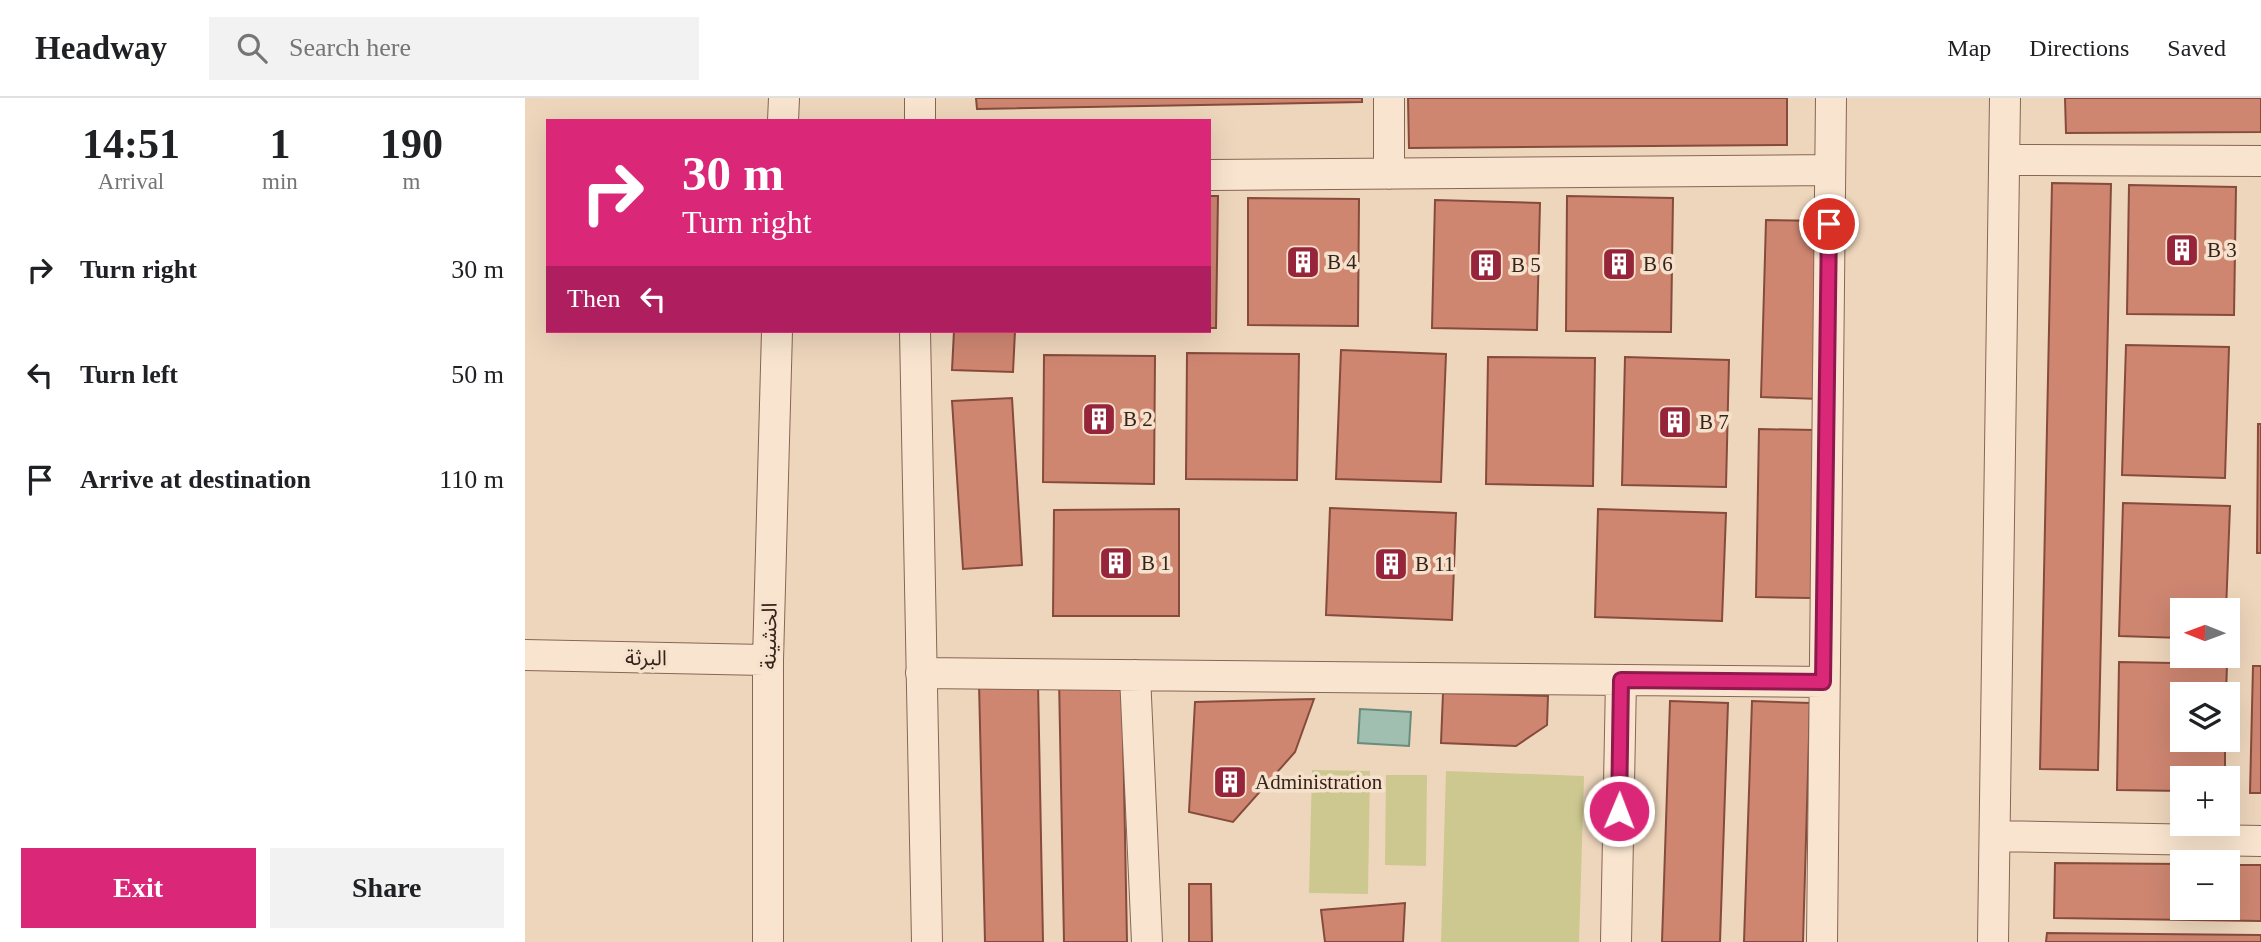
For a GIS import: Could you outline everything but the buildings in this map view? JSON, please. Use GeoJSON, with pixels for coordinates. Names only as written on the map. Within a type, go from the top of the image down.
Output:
{"type":"FeatureCollection","features":[{"type":"Feature","properties":{"kind":"street"},"geometry":{"type":"LineString","coordinates":[[783,98],[783,119]]}},
{"type":"Feature","properties":{"kind":"street"},"geometry":{"type":"LineString","coordinates":[[920,119],[921,98]]}},
{"type":"Feature","properties":{"kind":"street"},"geometry":{"type":"LineString","coordinates":[[1388,98],[1389,174]]}},
{"type":"Feature","properties":{"kind":"street"},"geometry":{"type":"LineString","coordinates":[[1822,942],[1831,98]]}},
{"type":"Feature","properties":{"kind":"street"},"geometry":{"type":"LineString","coordinates":[[1993,942],[2005,98]]}},
{"type":"Feature","properties":{"kind":"street"},"geometry":{"type":"LineString","coordinates":[[2005,160],[2261,161]]}},
{"type":"Feature","properties":{"kind":"street"},"geometry":{"type":"LineString","coordinates":[[1211,175],[1830,170]]}},
{"type":"Feature","properties":{"kind":"street","name":"الخشينة"},"geometry":{"type":"LineString","coordinates":[[768,942],[768,660],[777,333]]}},
{"type":"Feature","properties":{"kind":"street"},"geometry":{"type":"LineString","coordinates":[[915,333],[927,942]]}},
{"type":"Feature","properties":{"kind":"street","name":"البرثة"},"geometry":{"type":"LineString","coordinates":[[525,655],[768,660]]}},
{"type":"Feature","properties":{"kind":"street"},"geometry":{"type":"LineString","coordinates":[[921,673],[1823,682]]}},
{"type":"Feature","properties":{"kind":"street"},"geometry":{"type":"LineString","coordinates":[[1135,675],[1147,942]]}},
{"type":"Feature","properties":{"kind":"street"},"geometry":{"type":"LineString","coordinates":[[1616,942],[1621,680]]}},
{"type":"Feature","properties":{"kind":"street"},"geometry":{"type":"LineString","coordinates":[[1995,836],[2261,841]]}},
{"type":"Feature","properties":{"kind":"shaded area"},"geometry":{"type":"Polygon","coordinates":[[[1360,709],[1411,712],[1409,746],[1358,743],[1360,709]]]}},
{"type":"Feature","properties":{"kind":"shaded area"},"geometry":{"type":"Polygon","coordinates":[[[1312,770],[1370,771],[1368,894],[1309,893],[1312,770]]]}},
{"type":"Feature","properties":{"kind":"shaded area"},"geometry":{"type":"Polygon","coordinates":[[[1446,771],[1584,776],[1579,942],[1441,942],[1446,771]]]}},
{"type":"Feature","properties":{"kind":"shaded area"},"geometry":{"type":"Polygon","coordinates":[[[1386,775],[1427,775],[1426,866],[1385,865],[1386,775]]]}},
{"type":"Feature","properties":{"kind":"place","name":"B 3"},"geometry":{"type":"Point","coordinates":[2182,250]}},
{"type":"Feature","properties":{"kind":"place","name":"B 4"},"geometry":{"type":"Point","coordinates":[1303,262]}},
{"type":"Feature","properties":{"kind":"place","name":"B 6"},"geometry":{"type":"Point","coordinates":[1619,264]}},
{"type":"Feature","properties":{"kind":"place","name":"B 5"},"geometry":{"type":"Point","coordinates":[1486,265]}},
{"type":"Feature","properties":{"kind":"place","name":"B 2"},"geometry":{"type":"Point","coordinates":[1099,419]}},
{"type":"Feature","properties":{"kind":"place","name":"B 7"},"geometry":{"type":"Point","coordinates":[1675,422]}},
{"type":"Feature","properties":{"kind":"place","name":"B 1"},"geometry":{"type":"Point","coordinates":[1116,563]}},
{"type":"Feature","properties":{"kind":"place","name":"B 11"},"geometry":{"type":"Point","coordinates":[1391,564]}},
{"type":"Feature","properties":{"kind":"place","name":"Administration"},"geometry":{"type":"Point","coordinates":[1230,782]}},
{"type":"Feature","properties":{"kind":"route"},"geometry":{"type":"LineString","coordinates":[[1619,811],[1621,680],[1823,682],[1829,224]]}}]}
